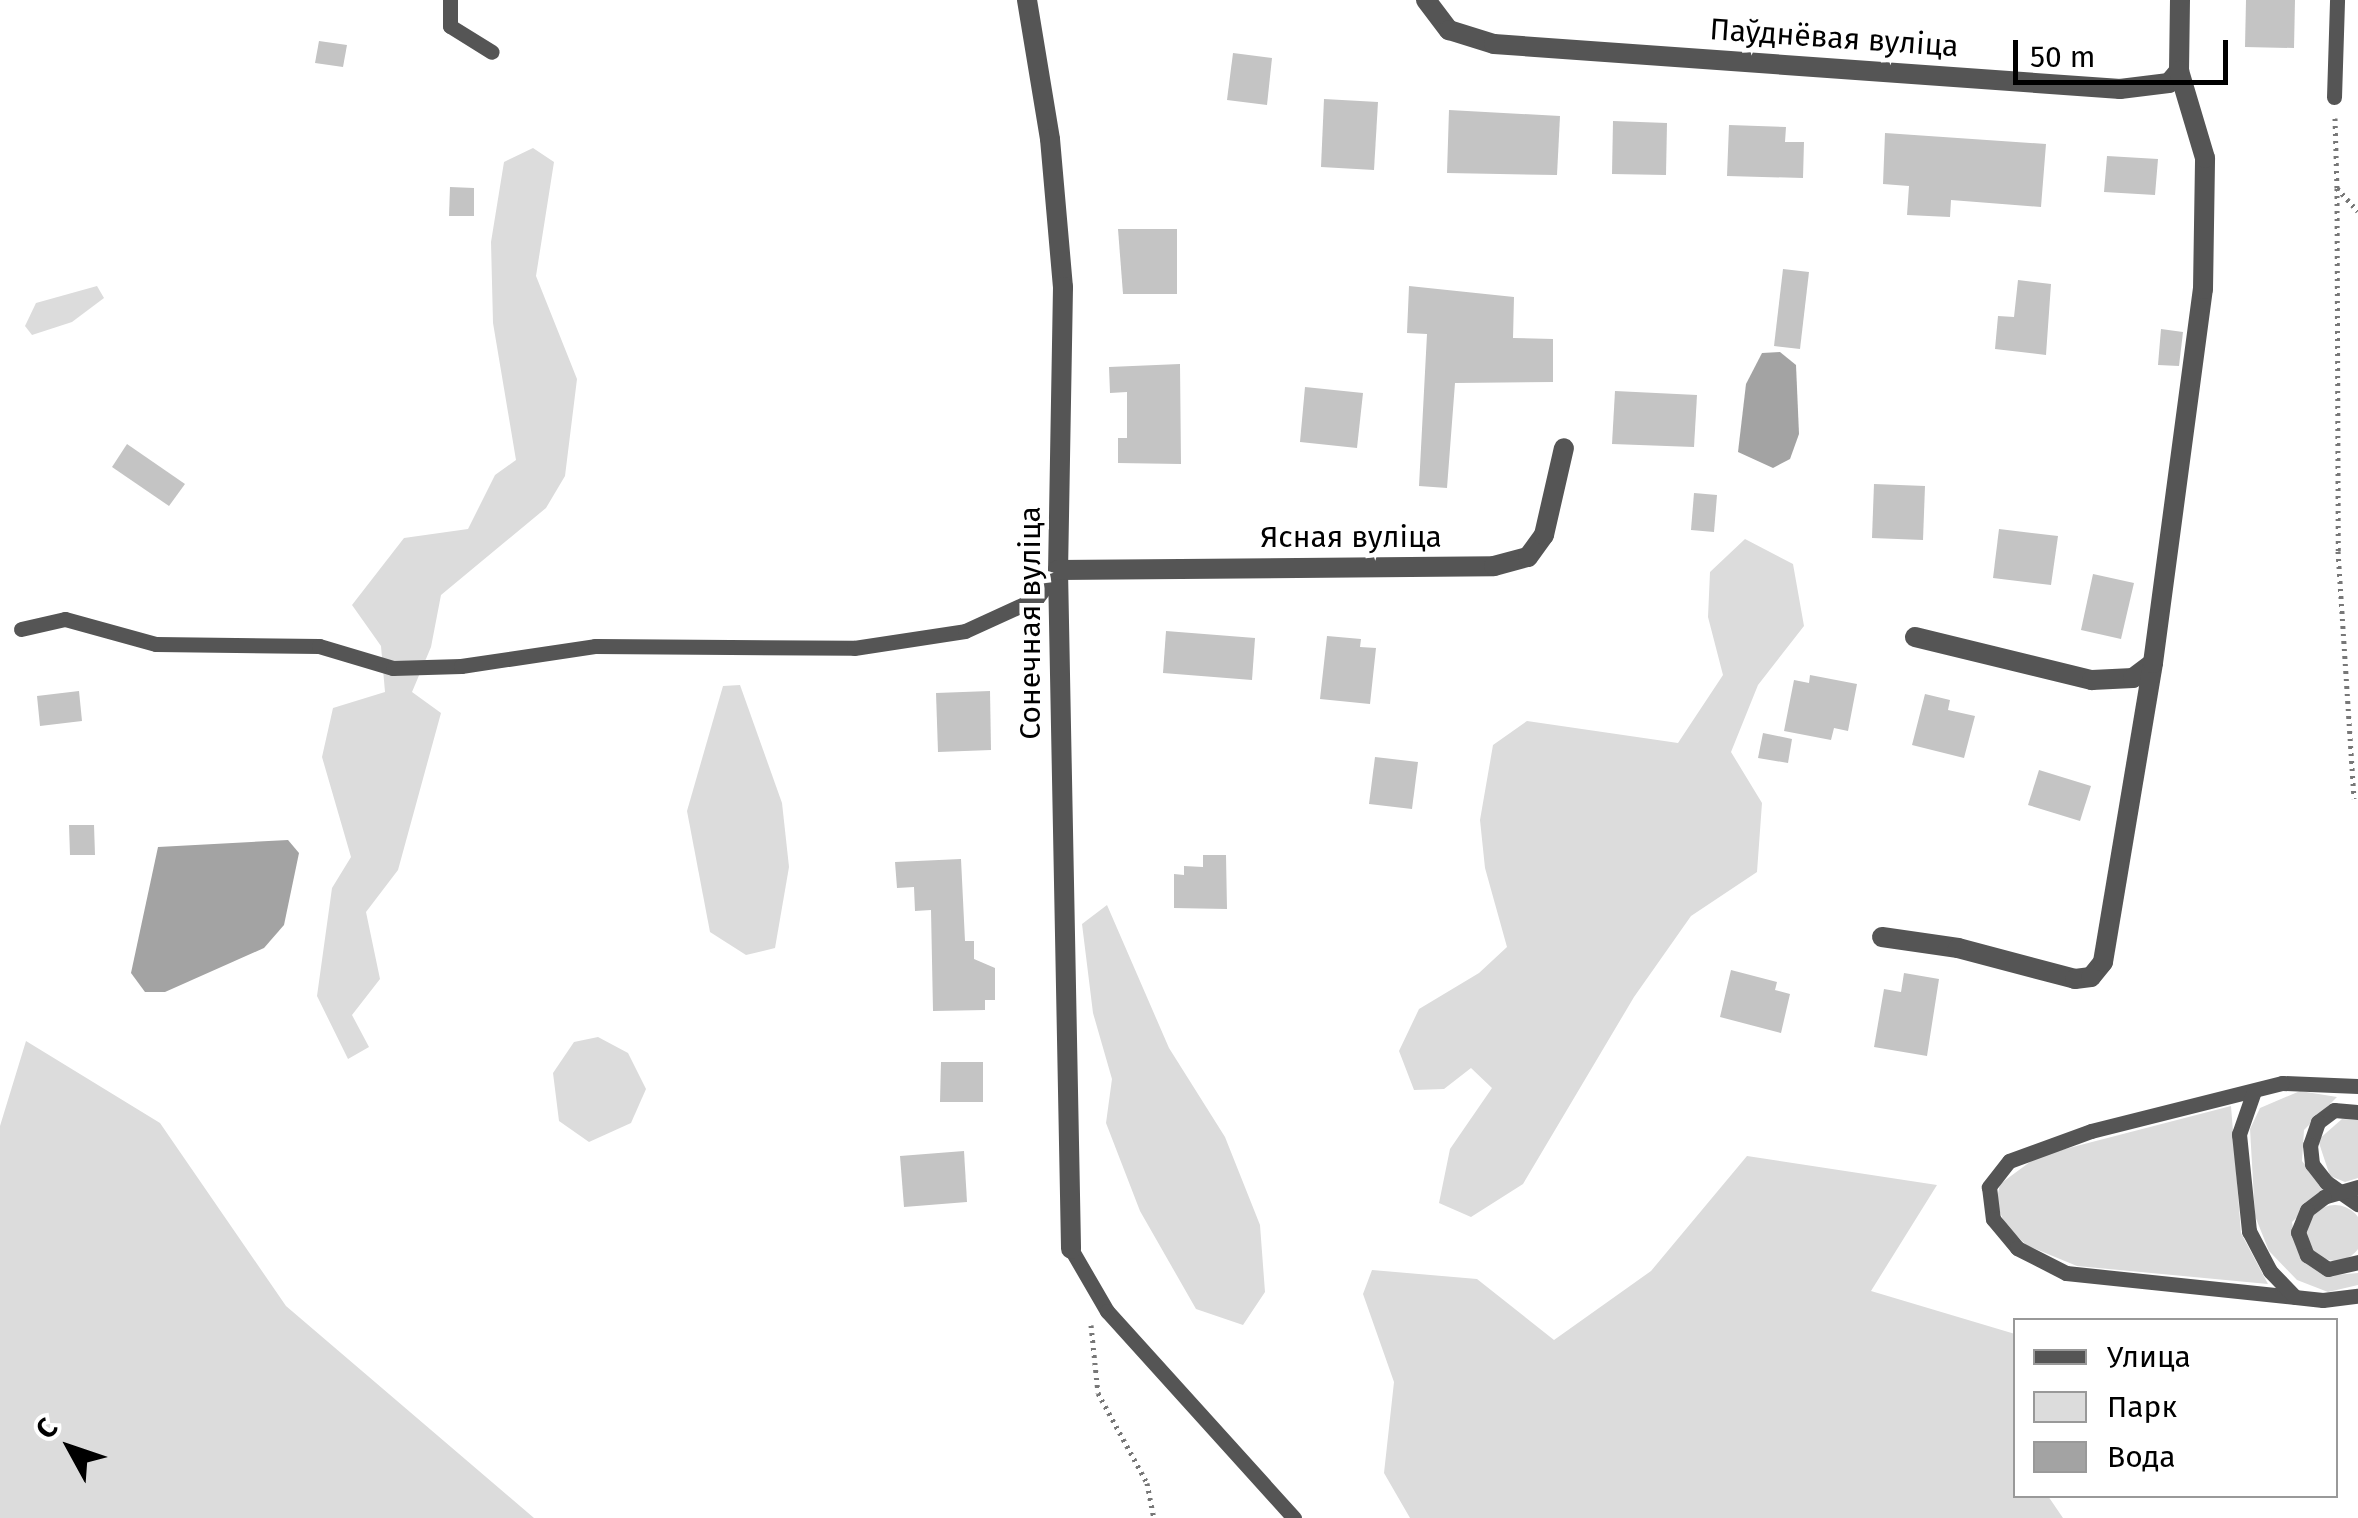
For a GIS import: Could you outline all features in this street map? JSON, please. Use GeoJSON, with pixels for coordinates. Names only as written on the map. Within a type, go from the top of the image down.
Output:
{"type":"FeatureCollection","features":[{"type":"Feature","properties":{"kind":"street","name":"Сонечная вуліца"},"geometry":{"type":"LineString","coordinates":[[1027,0],[1050,139],[1063,287],[1058,570],[1071,1248]]}},
{"type":"Feature","properties":{"kind":"street","name":"Паўднёвая вуліца"},"geometry":{"type":"LineString","coordinates":[[1426,0],[1449,30],[1494,44],[2120,89],[2169,83],[2179,70]]}},
{"type":"Feature","properties":{"kind":"street"},"geometry":{"type":"LineString","coordinates":[[1882,938],[1958,948],[2075,979],[2091,977],[2103,962],[2153,664],[2208,219],[2206,158],[2179,70],[2180,0]]}},
{"type":"Feature","properties":{"kind":"street","name":"Ясная вуліца"},"geometry":{"type":"LineString","coordinates":[[1058,570],[1494,566],[1528,557],[1544,535],[1564,448]]}},
{"type":"Feature","properties":{"kind":"street"},"geometry":{"type":"LineString","coordinates":[[1915,637],[2092,680],[2133,678],[2153,664]]}},
{"type":"Feature","properties":{"kind":"lane"},"geometry":{"type":"LineString","coordinates":[[450,0],[450,26],[492,52]]}},
{"type":"Feature","properties":{"kind":"lane"},"geometry":{"type":"LineString","coordinates":[[2334,97],[2337,0]]}},
{"type":"Feature","properties":{"kind":"lane"},"geometry":{"type":"LineString","coordinates":[[21,629],[65,619],[156,644],[318,646],[393,668],[462,666],[595,646],[854,648],[965,631],[1037,598],[1058,570]]}},
{"type":"Feature","properties":{"kind":"lane"},"geometry":{"type":"LineString","coordinates":[[2358,1204],[2351,1190],[2312,1164],[2310,1145],[2318,1122],[2334,1110],[2355,1110],[2356,1086],[2282,1083],[2091,1131],[2010,1161],[1989,1188],[1993,1219],[2017,1248],[2066,1273],[2295,1297],[2358,1296]]}},
{"type":"Feature","properties":{"kind":"lane"},"geometry":{"type":"LineString","coordinates":[[2254,1091],[2238,1134],[2250,1231],[2270,1271],[2295,1297]]}},
{"type":"Feature","properties":{"kind":"lane"},"geometry":{"type":"LineString","coordinates":[[2351,1190],[2306,1210],[2298,1232],[2307,1256],[2328,1269],[2358,1262]]}},
{"type":"Feature","properties":{"kind":"lane"},"geometry":{"type":"LineString","coordinates":[[1071,1248],[1107,1311],[1294,1518]]}},
{"type":"Feature","properties":{"kind":"path"},"geometry":{"type":"LineString","coordinates":[[2334,97],[2338,551],[2354,798]]}},
{"type":"Feature","properties":{"kind":"path"},"geometry":{"type":"LineString","coordinates":[[2336,188],[2358,211]]}},
{"type":"Feature","properties":{"kind":"path"},"geometry":{"type":"LineString","coordinates":[[1107,1311],[1091,1322],[1098,1393],[1147,1483],[1154,1518]]}},
{"type":"Feature","properties":{"kind":"green space"},"geometry":{"type":"Polygon","coordinates":[[[533,148],[554,162],[536,276],[577,379],[565,476],[546,508],[441,595],[431,647],[412,692],[441,713],[398,870],[366,912],[380,979],[352,1015],[369,1047],[348,1059],[317,996],[332,888],[351,857],[322,757],[333,708],[385,692],[381,646],[352,605],[404,538],[468,529],[495,475],[516,460],[493,323],[491,242],[504,162],[533,148]]]}},
{"type":"Feature","properties":{"kind":"green space"},"geometry":{"type":"Polygon","coordinates":[[[97,286],[104,298],[72,322],[32,335],[25,326],[36,303],[97,286]]]}},
{"type":"Feature","properties":{"kind":"green space"},"geometry":{"type":"Polygon","coordinates":[[[1745,539],[1793,564],[1804,626],[1758,685],[1731,752],[1762,803],[1757,872],[1691,916],[1634,997],[1523,1184],[1471,1217],[1439,1203],[1450,1149],[1492,1088],[1471,1068],[1444,1089],[1414,1090],[1399,1051],[1419,1009],[1479,973],[1507,947],[1485,868],[1480,820],[1493,745],[1527,721],[1678,743],[1723,675],[1708,617],[1710,572],[1745,539]]]}},
{"type":"Feature","properties":{"kind":"green space"},"geometry":{"type":"Polygon","coordinates":[[[740,685],[782,803],[789,867],[775,948],[746,955],[710,932],[687,811],[723,686],[740,685]]]}},
{"type":"Feature","properties":{"kind":"green space"},"geometry":{"type":"Polygon","coordinates":[[[1107,905],[1169,1048],[1225,1137],[1260,1225],[1265,1292],[1243,1325],[1196,1309],[1140,1211],[1106,1123],[1112,1079],[1093,1013],[1082,924],[1107,905]]]}},
{"type":"Feature","properties":{"kind":"green space"},"geometry":{"type":"Polygon","coordinates":[[[598,1037],[628,1053],[646,1089],[631,1123],[589,1142],[559,1121],[553,1073],[574,1042],[598,1037]]]}},
{"type":"Feature","properties":{"kind":"green space"},"geometry":{"type":"Polygon","coordinates":[[[26,1041],[160,1123],[286,1306],[534,1518],[0,1518],[0,1126],[26,1041]]]}},
{"type":"Feature","properties":{"kind":"green space"},"geometry":{"type":"Polygon","coordinates":[[[2300,1091],[2337,1097],[2304,1130],[2302,1161],[2326,1190],[2292,1222],[2296,1247],[2324,1276],[2358,1273],[2358,1285],[2328,1292],[2297,1280],[2269,1251],[2255,1216],[2250,1129],[2260,1108],[2300,1091]]]}},
{"type":"Feature","properties":{"kind":"green space"},"geometry":{"type":"Polygon","coordinates":[[[2231,1106],[2241,1233],[2268,1284],[2077,1266],[2026,1245],[2005,1224],[1996,1203],[2000,1184],[2038,1156],[2231,1106]]]}},
{"type":"Feature","properties":{"kind":"green space"},"geometry":{"type":"Polygon","coordinates":[[[2342,1119],[2358,1120],[2358,1178],[2345,1182],[2330,1176],[2318,1140],[2342,1119]]]}},
{"type":"Feature","properties":{"kind":"green space"},"geometry":{"type":"Polygon","coordinates":[[[1747,1156],[1937,1185],[1871,1291],[2013,1333],[2013,1498],[2049,1498],[2063,1518],[1410,1518],[1384,1473],[1394,1382],[1363,1294],[1372,1270],[1477,1279],[1554,1340],[1651,1271],[1747,1156]]]}},
{"type":"Feature","properties":{"kind":"green space"},"geometry":{"type":"Polygon","coordinates":[[[2335,1205],[2355,1213],[2359,1219],[2359,1247],[2355,1253],[2335,1261],[2315,1253],[2307,1233],[2315,1213],[2335,1205]]]}},
{"type":"Feature","properties":{"kind":"water"},"geometry":{"type":"Polygon","coordinates":[[[1780,352],[1796,365],[1799,434],[1790,459],[1773,468],[1738,452],[1746,384],[1762,353],[1780,352]]]}},
{"type":"Feature","properties":{"kind":"water"},"geometry":{"type":"Polygon","coordinates":[[[288,840],[299,853],[284,925],[264,948],[165,992],[145,992],[131,973],[158,847],[288,840]]]}},
{"type":"Feature","properties":{"kind":"building"},"geometry":{"type":"Polygon","coordinates":[[[2246,0],[2295,0],[2294,48],[2245,47],[2246,0]]]}},
{"type":"Feature","properties":{"kind":"building"},"geometry":{"type":"Polygon","coordinates":[[[319,41],[347,45],[343,67],[315,63],[319,41]]]}},
{"type":"Feature","properties":{"kind":"building"},"geometry":{"type":"Polygon","coordinates":[[[1233,53],[1272,58],[1267,105],[1227,100],[1233,53]]]}},
{"type":"Feature","properties":{"kind":"building"},"geometry":{"type":"Polygon","coordinates":[[[1324,99],[1378,102],[1374,170],[1321,167],[1324,99]]]}},
{"type":"Feature","properties":{"kind":"building"},"geometry":{"type":"Polygon","coordinates":[[[1449,110],[1560,116],[1557,175],[1447,173],[1449,110]]]}},
{"type":"Feature","properties":{"kind":"building"},"geometry":{"type":"Polygon","coordinates":[[[1613,121],[1667,123],[1666,175],[1612,174],[1613,121]]]}},
{"type":"Feature","properties":{"kind":"building"},"geometry":{"type":"Polygon","coordinates":[[[1729,125],[1786,127],[1785,142],[1804,142],[1803,178],[1727,176],[1729,125]]]}},
{"type":"Feature","properties":{"kind":"building"},"geometry":{"type":"Polygon","coordinates":[[[1885,133],[2046,144],[2041,207],[1951,200],[1950,217],[1907,215],[1909,186],[1883,184],[1885,133]]]}},
{"type":"Feature","properties":{"kind":"building"},"geometry":{"type":"Polygon","coordinates":[[[2107,156],[2158,159],[2155,195],[2104,192],[2107,156]]]}},
{"type":"Feature","properties":{"kind":"building"},"geometry":{"type":"Polygon","coordinates":[[[450,187],[474,188],[474,216],[449,216],[450,187]]]}},
{"type":"Feature","properties":{"kind":"building"},"geometry":{"type":"Polygon","coordinates":[[[1118,229],[1177,229],[1177,294],[1123,294],[1118,229]]]}},
{"type":"Feature","properties":{"kind":"building"},"geometry":{"type":"Polygon","coordinates":[[[1783,269],[1809,272],[1800,349],[1774,346],[1783,269]]]}},
{"type":"Feature","properties":{"kind":"building"},"geometry":{"type":"Polygon","coordinates":[[[2018,280],[2051,284],[2046,355],[1995,349],[1998,316],[2014,317],[2018,280]]]}},
{"type":"Feature","properties":{"kind":"building"},"geometry":{"type":"Polygon","coordinates":[[[1409,286],[1514,297],[1513,338],[1553,339],[1553,382],[1455,383],[1447,488],[1419,486],[1427,334],[1407,333],[1409,286]]]}},
{"type":"Feature","properties":{"kind":"building"},"geometry":{"type":"Polygon","coordinates":[[[2161,329],[2183,332],[2179,366],[2158,365],[2161,329]]]}},
{"type":"Feature","properties":{"kind":"building"},"geometry":{"type":"Polygon","coordinates":[[[1180,364],[1181,464],[1118,463],[1118,438],[1127,438],[1127,392],[1110,393],[1109,367],[1180,364]]]}},
{"type":"Feature","properties":{"kind":"building"},"geometry":{"type":"Polygon","coordinates":[[[1305,387],[1363,393],[1357,448],[1300,442],[1305,387]]]}},
{"type":"Feature","properties":{"kind":"building"},"geometry":{"type":"Polygon","coordinates":[[[1615,391],[1697,395],[1694,447],[1612,444],[1615,391]]]}},
{"type":"Feature","properties":{"kind":"building"},"geometry":{"type":"Polygon","coordinates":[[[127,444],[185,484],[169,506],[112,467],[127,444]]]}},
{"type":"Feature","properties":{"kind":"building"},"geometry":{"type":"Polygon","coordinates":[[[1874,484],[1925,486],[1923,540],[1872,538],[1874,484]]]}},
{"type":"Feature","properties":{"kind":"building"},"geometry":{"type":"Polygon","coordinates":[[[1694,493],[1717,495],[1714,532],[1691,530],[1694,493]]]}},
{"type":"Feature","properties":{"kind":"building"},"geometry":{"type":"Polygon","coordinates":[[[1999,529],[2058,536],[2051,585],[1993,578],[1999,529]]]}},
{"type":"Feature","properties":{"kind":"building"},"geometry":{"type":"Polygon","coordinates":[[[2093,574],[2134,583],[2121,639],[2081,630],[2093,574]]]}},
{"type":"Feature","properties":{"kind":"building"},"geometry":{"type":"Polygon","coordinates":[[[1166,631],[1255,638],[1252,680],[1163,673],[1166,631]]]}},
{"type":"Feature","properties":{"kind":"building"},"geometry":{"type":"Polygon","coordinates":[[[1327,636],[1361,639],[1360,647],[1376,648],[1370,704],[1320,699],[1327,636]]]}},
{"type":"Feature","properties":{"kind":"building"},"geometry":{"type":"Polygon","coordinates":[[[1810,675],[1857,684],[1848,731],[1834,728],[1831,740],[1784,731],[1794,680],[1809,683],[1810,675]]]}},
{"type":"Feature","properties":{"kind":"building"},"geometry":{"type":"Polygon","coordinates":[[[79,691],[82,721],[40,726],[37,696],[79,691]]]}},
{"type":"Feature","properties":{"kind":"building"},"geometry":{"type":"Polygon","coordinates":[[[990,691],[991,750],[938,752],[936,693],[990,691]]]}},
{"type":"Feature","properties":{"kind":"building"},"geometry":{"type":"Polygon","coordinates":[[[1925,694],[1950,700],[1948,710],[1975,716],[1964,758],[1912,745],[1925,694]]]}},
{"type":"Feature","properties":{"kind":"building"},"geometry":{"type":"Polygon","coordinates":[[[1763,733],[1792,739],[1788,763],[1758,758],[1763,733]]]}},
{"type":"Feature","properties":{"kind":"building"},"geometry":{"type":"Polygon","coordinates":[[[1375,757],[1418,762],[1412,809],[1369,804],[1375,757]]]}},
{"type":"Feature","properties":{"kind":"building"},"geometry":{"type":"Polygon","coordinates":[[[2039,770],[2091,786],[2080,821],[2028,805],[2039,770]]]}},
{"type":"Feature","properties":{"kind":"building"},"geometry":{"type":"Polygon","coordinates":[[[69,825],[94,825],[95,855],[70,855],[69,825]]]}},
{"type":"Feature","properties":{"kind":"building"},"geometry":{"type":"Polygon","coordinates":[[[1203,855],[1226,855],[1227,909],[1174,908],[1174,874],[1184,875],[1184,866],[1203,867],[1203,855]]]}},
{"type":"Feature","properties":{"kind":"building"},"geometry":{"type":"Polygon","coordinates":[[[961,859],[965,941],[974,941],[974,959],[995,968],[995,1000],[985,1000],[985,1010],[933,1011],[931,910],[915,911],[914,887],[897,888],[895,862],[961,859]]]}},
{"type":"Feature","properties":{"kind":"building"},"geometry":{"type":"Polygon","coordinates":[[[1731,970],[1777,982],[1775,990],[1790,994],[1781,1033],[1720,1017],[1731,970]]]}},
{"type":"Feature","properties":{"kind":"building"},"geometry":{"type":"Polygon","coordinates":[[[1904,973],[1939,979],[1927,1056],[1874,1047],[1884,989],[1901,992],[1904,973]]]}},
{"type":"Feature","properties":{"kind":"building"},"geometry":{"type":"Polygon","coordinates":[[[941,1062],[983,1062],[983,1102],[940,1102],[941,1062]]]}},
{"type":"Feature","properties":{"kind":"building"},"geometry":{"type":"Polygon","coordinates":[[[964,1151],[967,1202],[904,1207],[900,1156],[964,1151]]]}}]}
